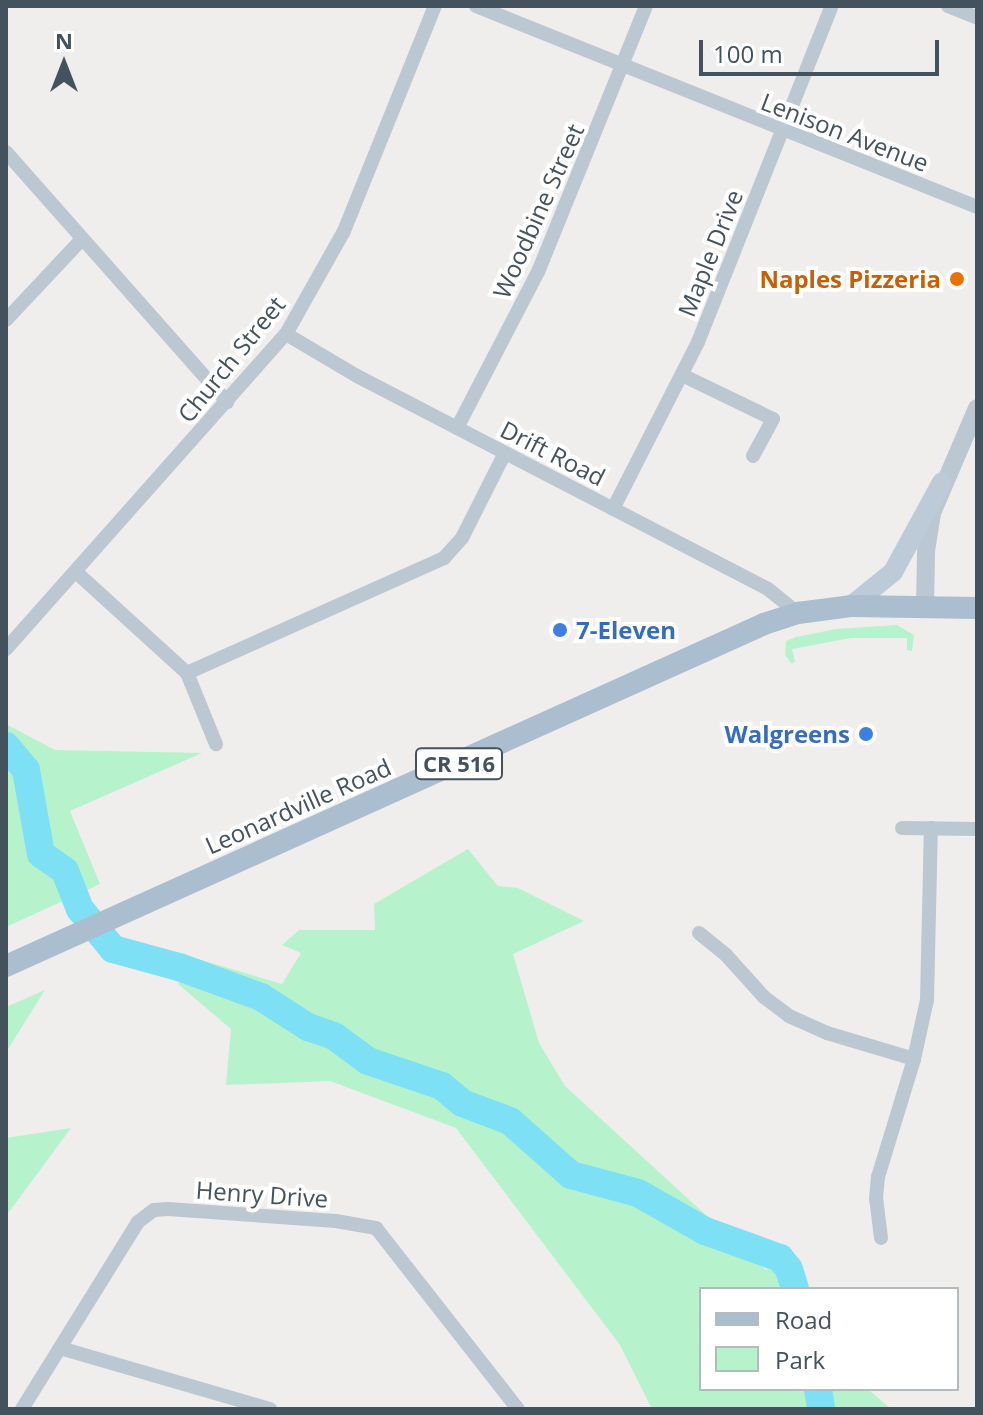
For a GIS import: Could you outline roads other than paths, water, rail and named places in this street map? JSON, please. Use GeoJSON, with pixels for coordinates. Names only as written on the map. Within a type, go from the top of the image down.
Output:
{"type":"FeatureCollection","features":[{"type":"Feature","properties":{"kind":"main road"},"geometry":{"type":"LineString","coordinates":[[851,606],[893,572],[942,482]]}},
{"type":"Feature","properties":{"kind":"main road","name":"Leonardville Road"},"geometry":{"type":"LineString","coordinates":[[6,966],[530,732],[750,629],[798,613],[851,606],[977,608]]}},
{"type":"Feature","properties":{"kind":"street","name":"Church Street"},"geometry":{"type":"LineString","coordinates":[[6,649],[286,334],[344,231],[435,6]]}},
{"type":"Feature","properties":{"kind":"street","name":"Lenison Avenue"},"geometry":{"type":"LineString","coordinates":[[476,6],[623,68],[977,207]]}},
{"type":"Feature","properties":{"kind":"street","name":"Woodbine Street"},"geometry":{"type":"LineString","coordinates":[[457,428],[538,272],[646,6]]}},
{"type":"Feature","properties":{"kind":"street","name":"Maple Drive"},"geometry":{"type":"LineString","coordinates":[[613,509],[682,375],[832,6]]}},
{"type":"Feature","properties":{"kind":"street"},"geometry":{"type":"LineString","coordinates":[[948,6],[977,18]]}},
{"type":"Feature","properties":{"kind":"street"},"geometry":{"type":"LineString","coordinates":[[6,152],[227,402]]}},
{"type":"Feature","properties":{"kind":"street"},"geometry":{"type":"LineString","coordinates":[[6,320],[82,239]]}},
{"type":"Feature","properties":{"kind":"street","name":"Drift Road"},"geometry":{"type":"LineString","coordinates":[[286,334],[331,362],[768,589],[798,613]]}},
{"type":"Feature","properties":{"kind":"street"},"geometry":{"type":"LineString","coordinates":[[682,375],[773,419],[753,456]]}},
{"type":"Feature","properties":{"kind":"street"},"geometry":{"type":"LineString","coordinates":[[925,605],[928,535],[942,482],[977,408]]}},
{"type":"Feature","properties":{"kind":"street"},"geometry":{"type":"LineString","coordinates":[[187,673],[444,558],[462,538],[505,453]]}},
{"type":"Feature","properties":{"kind":"street"},"geometry":{"type":"LineString","coordinates":[[76,572],[187,673],[216,744]]}},
{"type":"Feature","properties":{"kind":"street"},"geometry":{"type":"LineString","coordinates":[[902,828],[977,829]]}},
{"type":"Feature","properties":{"kind":"street"},"geometry":{"type":"LineString","coordinates":[[881,1238],[876,1199],[878,1177],[914,1059],[927,1000],[931,828]]}},
{"type":"Feature","properties":{"kind":"street"},"geometry":{"type":"LineString","coordinates":[[699,933],[726,955],[764,997],[789,1016],[827,1033],[914,1059]]}},
{"type":"Feature","properties":{"kind":"street","name":"Henry Drive"},"geometry":{"type":"LineString","coordinates":[[22,1409],[138,1222],[154,1210],[367,1225],[384,1235],[518,1409]]}},
{"type":"Feature","properties":{"kind":"street"},"geometry":{"type":"LineString","coordinates":[[60,1348],[270,1409]]}},
{"type":"Feature","properties":{"kind":"waterway"},"geometry":{"type":"LineString","coordinates":[[6,746],[26,770],[41,854],[65,871],[80,909],[113,949],[179,967],[261,997],[308,1027],[334,1036],[368,1061],[442,1086],[462,1103],[510,1121],[571,1175],[638,1193],[705,1231],[780,1258],[789,1269],[794,1287]]}},
{"type":"Feature","properties":{"kind":"waterway"},"geometry":{"type":"LineString","coordinates":[[818,1391],[821,1409]]}},
{"type":"Feature","properties":{"kind":"place","name":"Naples Pizzeria"},"geometry":{"type":"Point","coordinates":[957,279]}},
{"type":"Feature","properties":{"kind":"place","name":"7-Eleven"},"geometry":{"type":"Point","coordinates":[560,630]}},
{"type":"Feature","properties":{"kind":"place","name":"Walgreens"},"geometry":{"type":"Point","coordinates":[866,734]}}]}
